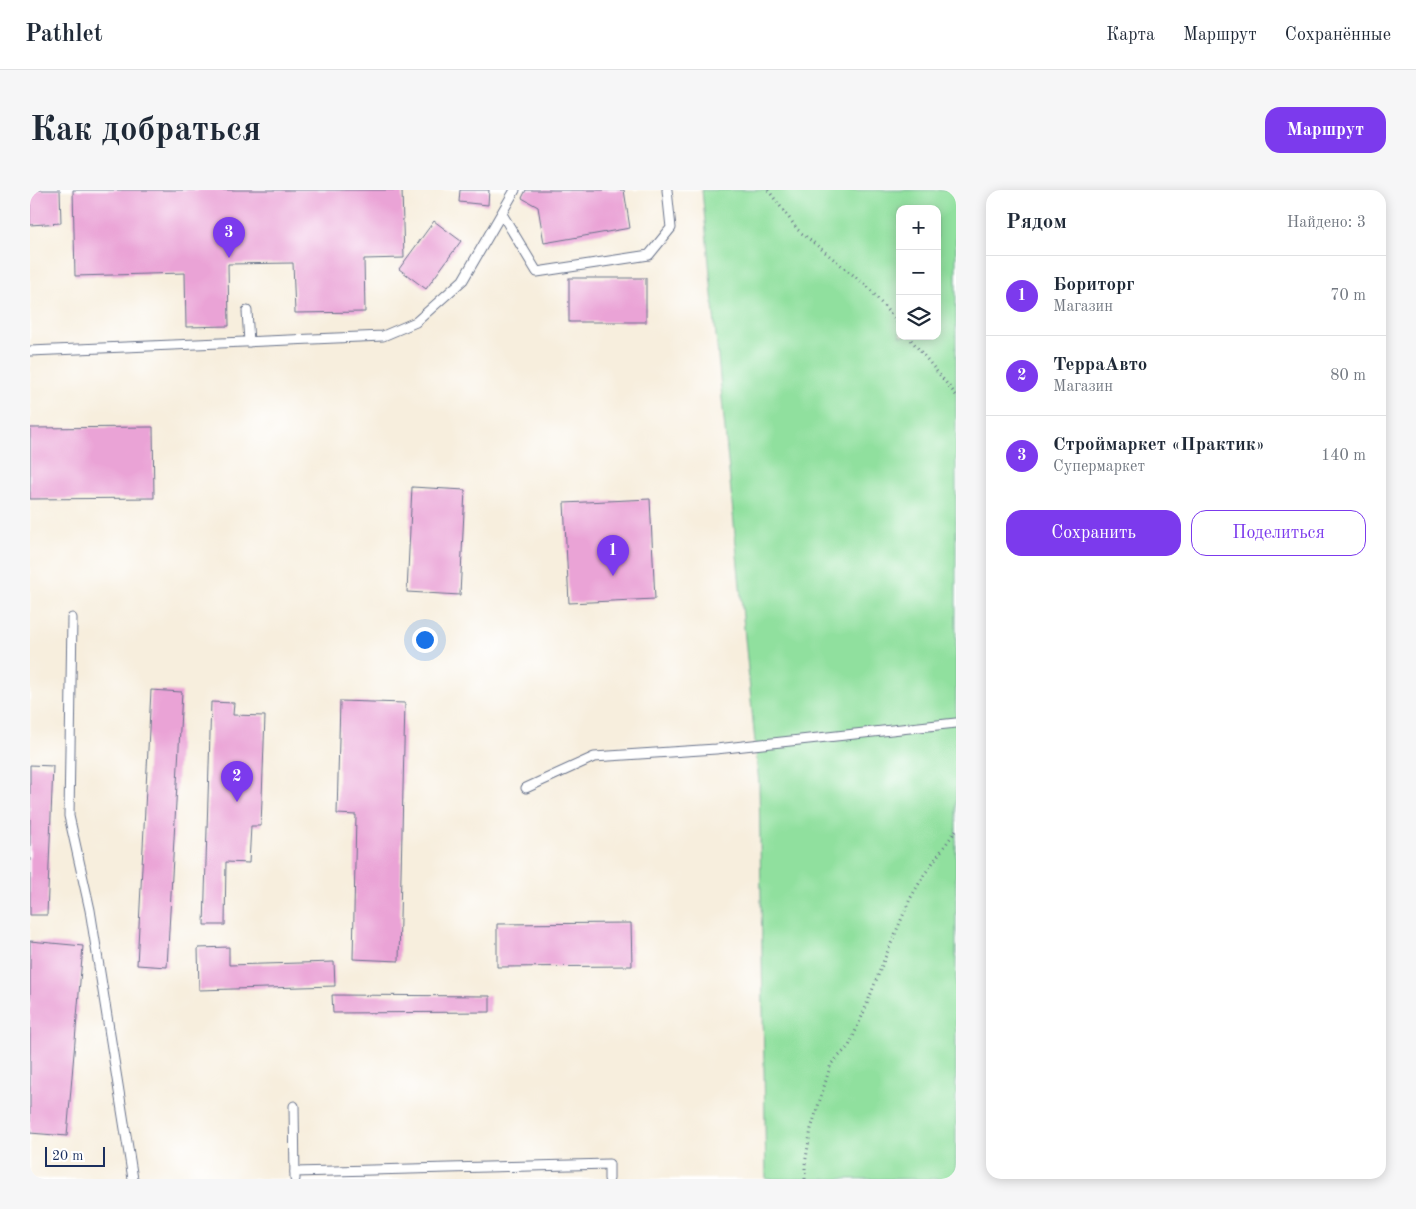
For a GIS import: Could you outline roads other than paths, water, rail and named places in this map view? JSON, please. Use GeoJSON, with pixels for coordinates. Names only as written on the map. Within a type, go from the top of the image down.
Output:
{"type":"FeatureCollection","features":[{"type":"Feature","properties":{"kind":"lane"},"geometry":{"type":"LineString","coordinates":[[30,351],[383,336],[416,322],[463,280],[515,190]]}},
{"type":"Feature","properties":{"kind":"lane"},"geometry":{"type":"LineString","coordinates":[[502,214],[537,272],[649,255],[672,228],[667,190]]}},
{"type":"Feature","properties":{"kind":"lane"},"geometry":{"type":"LineString","coordinates":[[247,311],[249,342]]}},
{"type":"Feature","properties":{"kind":"lane"},"geometry":{"type":"LineString","coordinates":[[72,618],[69,816],[90,910],[133,1179]]}},
{"type":"Feature","properties":{"kind":"lane"},"geometry":{"type":"LineString","coordinates":[[526,788],[594,757],[716,749],[956,723]]}},
{"type":"Feature","properties":{"kind":"lane"},"geometry":{"type":"LineString","coordinates":[[294,1106],[295,1175],[609,1164],[609,1179]]}},
{"type":"Feature","properties":{"kind":"place","name":"Строймаркет «Практик»"},"geometry":{"type":"Point","coordinates":[229,258]}},
{"type":"Feature","properties":{"kind":"place","name":"Бориторг"},"geometry":{"type":"Point","coordinates":[613,576]}},
{"type":"Feature","properties":{"kind":"place","name":"ТерраАвто"},"geometry":{"type":"Point","coordinates":[237,802]}}]}
